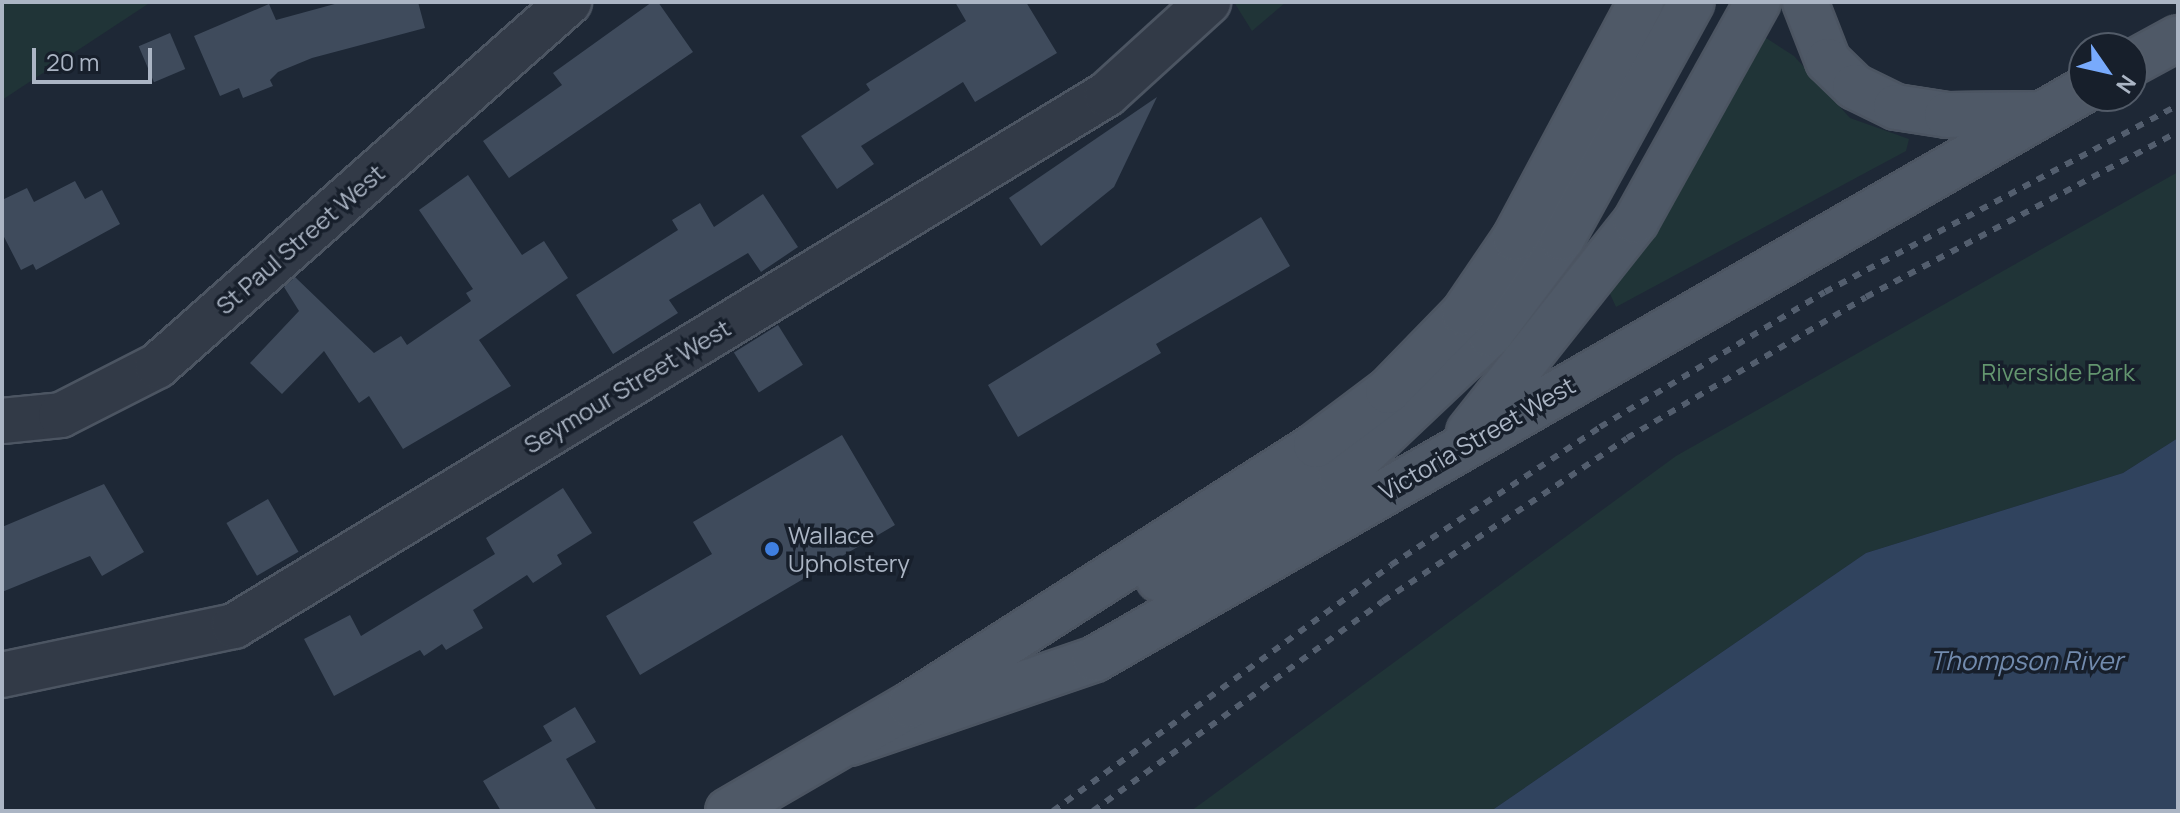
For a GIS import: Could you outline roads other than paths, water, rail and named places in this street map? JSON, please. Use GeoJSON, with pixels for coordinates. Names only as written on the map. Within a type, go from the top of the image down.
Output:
{"type":"FeatureCollection","features":[{"type":"Feature","properties":{"kind":"main road","name":"Victoria Street West"},"geometry":{"type":"LineString","coordinates":[[728,811],[850,743],[1316,445],[1388,391],[1464,313],[1515,238],[1641,2]]}},
{"type":"Feature","properties":{"kind":"main road"},"geometry":{"type":"LineString","coordinates":[[918,717],[1341,475],[1421,404],[1490,334],[1562,238],[1692,2]]}},
{"type":"Feature","properties":{"kind":"main road"},"geometry":{"type":"LineString","coordinates":[[1452,452],[1636,221],[1758,2]]}},
{"type":"Feature","properties":{"kind":"main road"},"geometry":{"type":"LineString","coordinates":[[1805,2],[1828,61],[1855,87],[1896,107],[1947,115],[2041,114]]}},
{"type":"Feature","properties":{"kind":"main road"},"geometry":{"type":"LineString","coordinates":[[2148,54],[2178,38]]}},
{"type":"Feature","properties":{"kind":"main road","name":"Victoria Street West"},"geometry":{"type":"LineString","coordinates":[[850,743],[918,717],[1095,659],[2068,99]]}},
{"type":"Feature","properties":{"kind":"street","name":"St Paul Street West"},"geometry":{"type":"LineString","coordinates":[[2,421],[61,415],[157,366],[569,2]]}},
{"type":"Feature","properties":{"kind":"street","name":"Seymour Street West"},"geometry":{"type":"LineString","coordinates":[[2,675],[234,626],[1107,94],[1208,2]]}},
{"type":"Feature","properties":{"kind":"water","name":"Thompson River"},"geometry":{"type":"Polygon","coordinates":[[[2178,438],[2178,811],[1491,811],[1866,553],[2123,473],[2178,438]]]}},
{"type":"Feature","properties":{"kind":"railway"},"geometry":{"type":"LineString","coordinates":[[1053,811],[1391,565],[1600,427],[1825,292],[2178,105]]}},
{"type":"Feature","properties":{"kind":"railway"},"geometry":{"type":"LineString","coordinates":[[1093,811],[1383,601],[1627,438],[1866,297],[2178,132]]}},
{"type":"Feature","properties":{"kind":"place","name":"Wallace Upholstery"},"geometry":{"type":"Point","coordinates":[772,549]}},
{"type":"Feature","properties":{"kind":"park label","name":"Riverside Park"},"geometry":{"type":"Point","coordinates":[2058,372]}}]}
